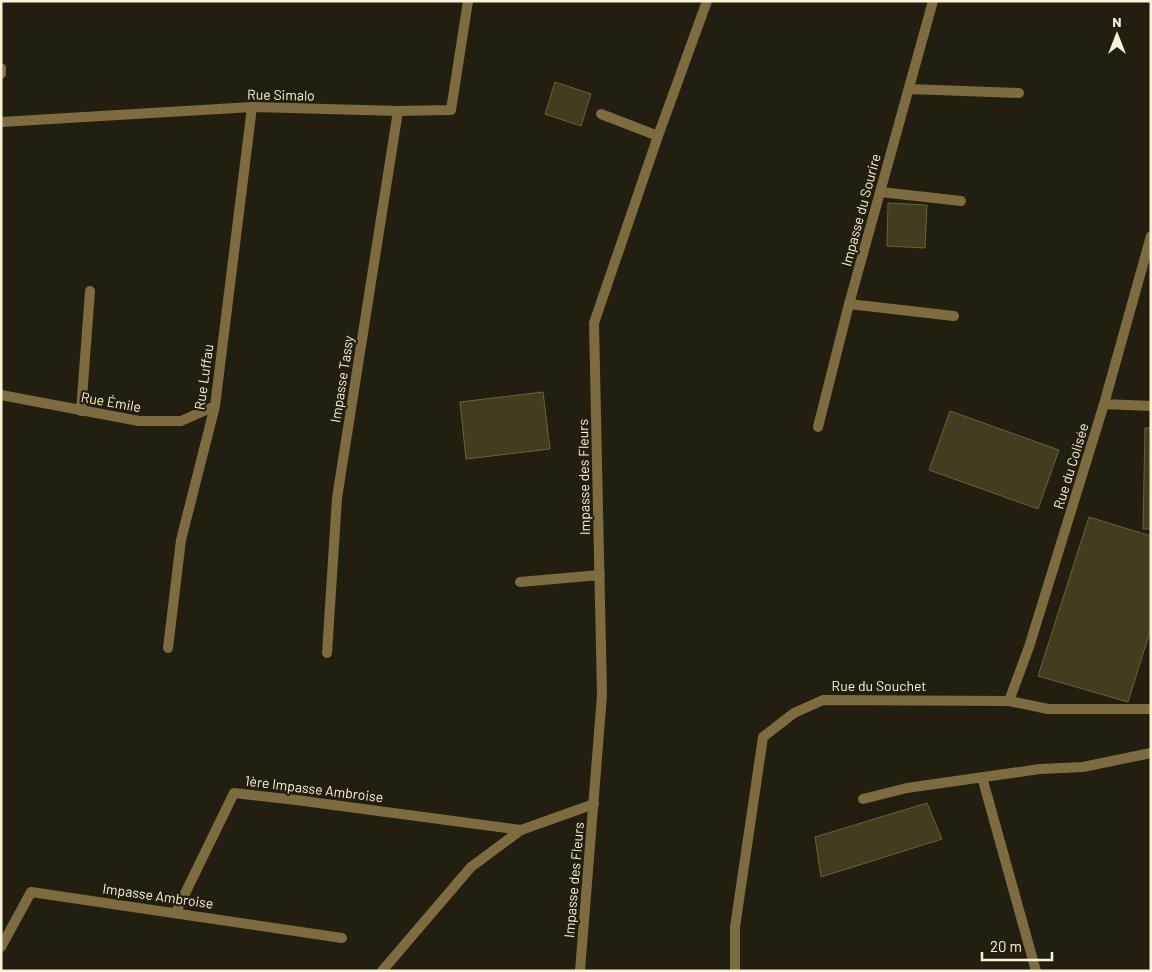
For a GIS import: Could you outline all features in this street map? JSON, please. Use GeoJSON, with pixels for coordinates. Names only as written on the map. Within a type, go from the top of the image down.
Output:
{"type":"FeatureCollection","features":[{"type":"Feature","properties":{"kind":"street","name":"Rue Simalo"},"geometry":{"type":"LineString","coordinates":[[1,122],[252,107],[398,111],[451,110],[468,1]]}},
{"type":"Feature","properties":{"kind":"street","name":"Impasse des Fleurs"},"geometry":{"type":"LineString","coordinates":[[580,971],[602,695],[594,323],[658,136],[707,1]]}},
{"type":"Feature","properties":{"kind":"street","name":"Impasse du Sourire"},"geometry":{"type":"LineString","coordinates":[[818,427],[933,1]]}},
{"type":"Feature","properties":{"kind":"street"},"geometry":{"type":"LineString","coordinates":[[1,68],[1,74]]}},
{"type":"Feature","properties":{"kind":"street"},"geometry":{"type":"LineString","coordinates":[[909,89],[1019,93]]}},
{"type":"Feature","properties":{"kind":"street","name":"Rue Luffau"},"geometry":{"type":"LineString","coordinates":[[168,648],[181,540],[215,406],[252,107]]}},
{"type":"Feature","properties":{"kind":"street","name":"Impasse Tassy"},"geometry":{"type":"LineString","coordinates":[[327,653],[337,498],[398,111]]}},
{"type":"Feature","properties":{"kind":"street"},"geometry":{"type":"LineString","coordinates":[[601,114],[658,136]]}},
{"type":"Feature","properties":{"kind":"street"},"geometry":{"type":"LineString","coordinates":[[881,192],[961,201]]}},
{"type":"Feature","properties":{"kind":"street","name":"Rue du Colisée"},"geometry":{"type":"LineString","coordinates":[[1009,701],[1029,647],[1104,404],[1151,236]]}},
{"type":"Feature","properties":{"kind":"street"},"geometry":{"type":"LineString","coordinates":[[81,411],[90,291]]}},
{"type":"Feature","properties":{"kind":"street"},"geometry":{"type":"LineString","coordinates":[[850,304],[954,316]]}},
{"type":"Feature","properties":{"kind":"street","name":"Rue Émile"},"geometry":{"type":"LineString","coordinates":[[1,395],[139,422],[181,421],[215,406]]}},
{"type":"Feature","properties":{"kind":"street"},"geometry":{"type":"LineString","coordinates":[[1104,404],[1151,406]]}},
{"type":"Feature","properties":{"kind":"street"},"geometry":{"type":"LineString","coordinates":[[520,582],[600,575]]}},
{"type":"Feature","properties":{"kind":"street","name":"Rue du Souchet"},"geometry":{"type":"LineString","coordinates":[[735,971],[735,927],[763,738],[794,713],[823,700],[1009,701],[1048,710],[1151,709]]}},
{"type":"Feature","properties":{"kind":"street"},"geometry":{"type":"LineString","coordinates":[[863,799],[907,788],[982,777],[1040,769],[1083,768],[1151,753]]}},
{"type":"Feature","properties":{"kind":"street"},"geometry":{"type":"LineString","coordinates":[[982,777],[1036,971]]}},
{"type":"Feature","properties":{"kind":"street","name":"1ère Impasse Ambroise"},"geometry":{"type":"LineString","coordinates":[[176,912],[234,793],[521,830]]}},
{"type":"Feature","properties":{"kind":"street"},"geometry":{"type":"LineString","coordinates":[[382,971],[471,868],[521,830],[594,804]]}},
{"type":"Feature","properties":{"kind":"street","name":"Impasse Ambroise"},"geometry":{"type":"LineString","coordinates":[[1,947],[31,892],[342,938]]}},
{"type":"Feature","properties":{"kind":"building"},"geometry":{"type":"Polygon","coordinates":[[[555,82],[591,94],[581,126],[545,114],[555,82]]]}},
{"type":"Feature","properties":{"kind":"building"},"geometry":{"type":"Polygon","coordinates":[[[888,203],[927,205],[925,248],[887,246],[888,203]]]}},
{"type":"Feature","properties":{"kind":"building"},"geometry":{"type":"Polygon","coordinates":[[[543,392],[550,449],[466,459],[460,402],[543,392]]]}},
{"type":"Feature","properties":{"kind":"building"},"geometry":{"type":"Polygon","coordinates":[[[950,411],[1059,450],[1038,509],[929,470],[950,411]]]}},
{"type":"Feature","properties":{"kind":"building"},"geometry":{"type":"Polygon","coordinates":[[[1145,428],[1151,428],[1151,529],[1143,529],[1145,428]]]}},
{"type":"Feature","properties":{"kind":"building"},"geometry":{"type":"Polygon","coordinates":[[[1089,517],[1151,536],[1151,628],[1128,702],[1038,676],[1089,517]]]}},
{"type":"Feature","properties":{"kind":"building"},"geometry":{"type":"Polygon","coordinates":[[[927,803],[942,839],[821,877],[815,837],[927,803]]]}}]}
